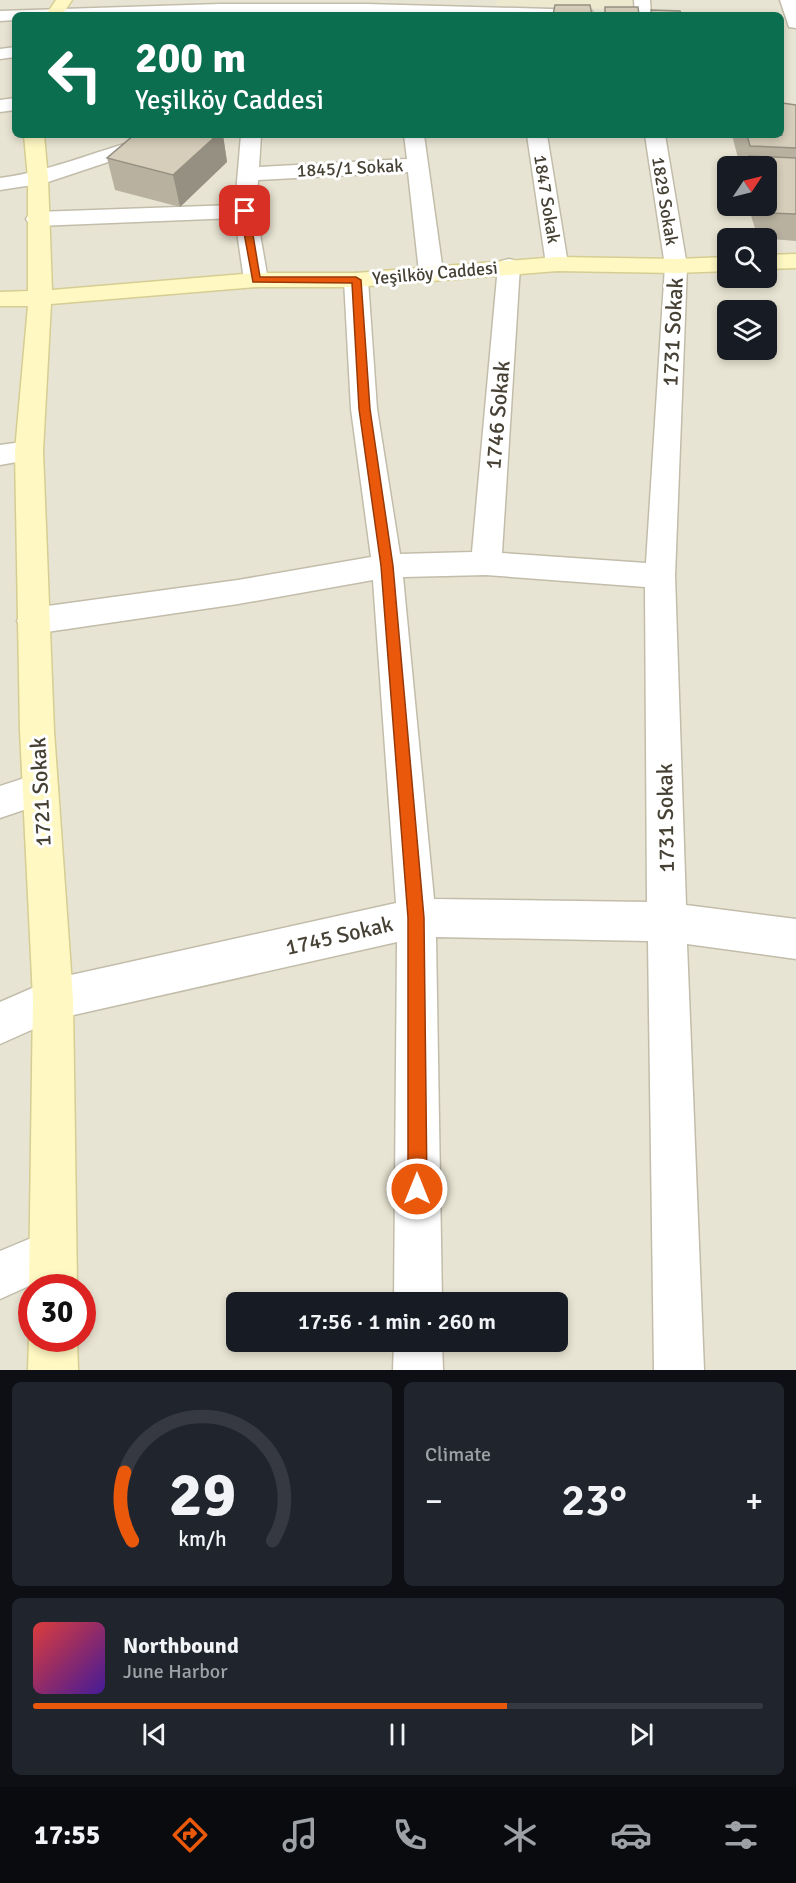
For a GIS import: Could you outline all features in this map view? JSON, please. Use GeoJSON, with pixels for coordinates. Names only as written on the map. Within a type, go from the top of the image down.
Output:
{"type":"FeatureCollection","features":[{"type":"Feature","properties":{"kind":"street"},"geometry":{"type":"LineString","coordinates":[[788,0],[791,23]]}},
{"type":"Feature","properties":{"kind":"street"},"geometry":{"type":"LineString","coordinates":[[33,12],[58,9],[254,11],[466,8],[535,12]]}},
{"type":"Feature","properties":{"kind":"street","name":"1721 Sokak"},"geometry":{"type":"LineString","coordinates":[[34,138],[38,179],[40,298],[14,453],[33,621],[40,789],[53,999],[53,1270]]}},
{"type":"Feature","properties":{"kind":"street"},"geometry":{"type":"LineString","coordinates":[[0,184],[38,179],[132,147],[171,138]]}},
{"type":"Feature","properties":{"kind":"street"},"geometry":{"type":"LineString","coordinates":[[251,138],[245,211],[256,280]]}},
{"type":"Feature","properties":{"kind":"street"},"geometry":{"type":"LineString","coordinates":[[414,138],[431,272]]}},
{"type":"Feature","properties":{"kind":"street","name":"1847 Sokak"},"geometry":{"type":"LineString","coordinates":[[537,138],[557,264]]}},
{"type":"Feature","properties":{"kind":"street","name":"1829 Sokak"},"geometry":{"type":"LineString","coordinates":[[655,138],[676,266]]}},
{"type":"Feature","properties":{"kind":"street","name":"1845/1 Sokak"},"geometry":{"type":"LineString","coordinates":[[248,174],[416,165]]}},
{"type":"Feature","properties":{"kind":"street"},"geometry":{"type":"LineString","coordinates":[[37,219],[245,211]]}},
{"type":"Feature","properties":{"kind":"street"},"geometry":{"type":"LineString","coordinates":[[777,262],[796,261]]}},
{"type":"Feature","properties":{"kind":"street","name":"Yeşilköy Caddesi"},"geometry":{"type":"LineString","coordinates":[[0,299],[40,298],[256,280],[356,280],[509,266],[717,264]]}},
{"type":"Feature","properties":{"kind":"street","name":"1746 Sokak"},"geometry":{"type":"LineString","coordinates":[[486,563],[509,266]]}},
{"type":"Feature","properties":{"kind":"street","name":"1731 Sokak"},"geometry":{"type":"LineString","coordinates":[[676,266],[660,576],[680,1370]]}},
{"type":"Feature","properties":{"kind":"street"},"geometry":{"type":"LineString","coordinates":[[356,280],[364,409],[387,566],[416,918],[418,1292]]}},
{"type":"Feature","properties":{"kind":"street"},"geometry":{"type":"LineString","coordinates":[[33,621],[238,592],[387,566],[486,563],[660,576]]}},
{"type":"Feature","properties":{"kind":"street"},"geometry":{"type":"LineString","coordinates":[[0,802],[40,789]]}},
{"type":"Feature","properties":{"kind":"street","name":"1745 Sokak"},"geometry":{"type":"LineString","coordinates":[[0,1023],[53,999],[416,918],[667,922],[796,939]]}},
{"type":"Feature","properties":{"kind":"street"},"geometry":{"type":"LineString","coordinates":[[0,1275],[53,1270]]}},
{"type":"Feature","properties":{"kind":"street"},"geometry":{"type":"LineString","coordinates":[[53,1352],[53,1370]]}},
{"type":"Feature","properties":{"kind":"street"},"geometry":{"type":"LineString","coordinates":[[418,1352],[418,1370]]}},
{"type":"Feature","properties":{"kind":"shaded area"},"geometry":{"type":"Polygon","coordinates":[[[0,0],[796,0],[796,1370],[0,1370],[0,0]]]}},
{"type":"Feature","properties":{"kind":"shaded area"},"geometry":{"type":"Polygon","coordinates":[[[498,0],[633,0],[634,10],[495,5],[498,0]]]}},
{"type":"Feature","properties":{"kind":"building"},"geometry":{"type":"Polygon","coordinates":[[[555,5],[590,5],[591,12],[554,12],[555,5]]]}},
{"type":"Feature","properties":{"kind":"building"},"geometry":{"type":"Polygon","coordinates":[[[605,7],[638,7],[639,12],[605,12],[605,7]]]}},
{"type":"Feature","properties":{"kind":"building"},"geometry":{"type":"Polygon","coordinates":[[[651,10],[680,12],[651,12],[651,10]]]}},
{"type":"Feature","properties":{"kind":"building"},"geometry":{"type":"Polygon","coordinates":[[[784,103],[796,105],[796,148],[750,146],[748,138],[784,138],[784,103]]]}},
{"type":"Feature","properties":{"kind":"building"},"geometry":{"type":"Polygon","coordinates":[[[130,138],[214,138],[173,175],[107,158],[130,138]]]}},
{"type":"Feature","properties":{"kind":"building"},"geometry":{"type":"Polygon","coordinates":[[[777,157],[796,158],[796,214],[777,213],[777,157]]]}},
{"type":"Feature","properties":{"kind":"route"},"geometry":{"type":"LineString","coordinates":[[245,211],[256,280],[356,280],[364,409],[387,566],[416,918],[417,1189]]}}]}
